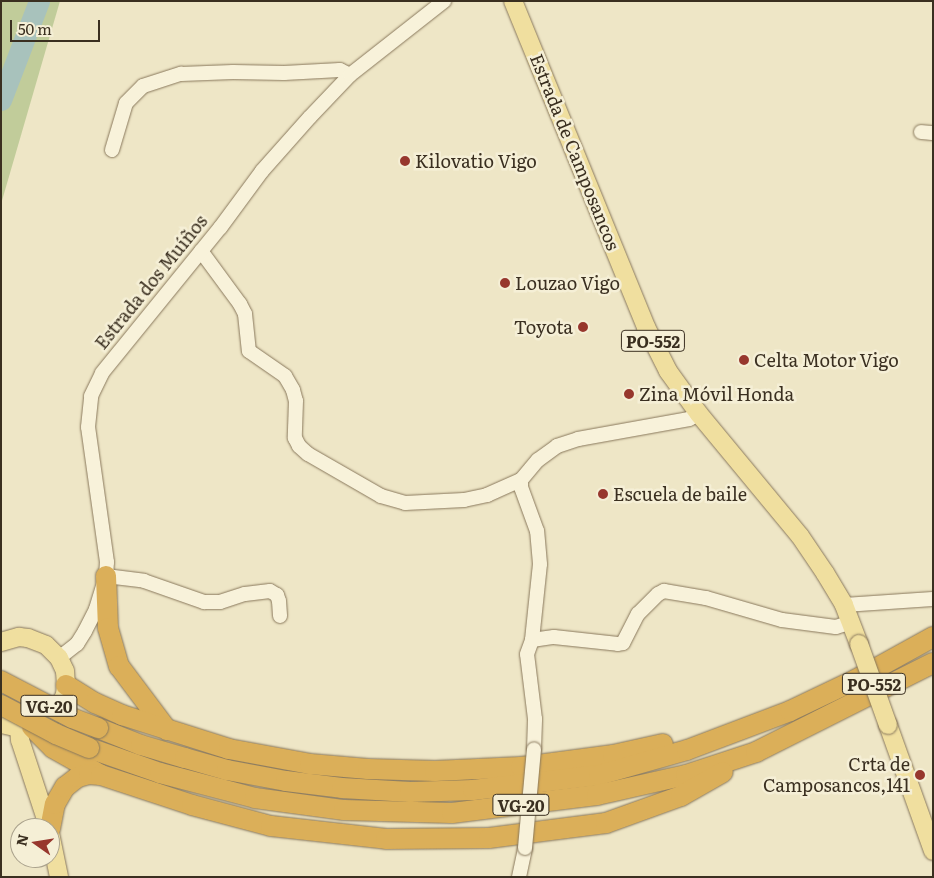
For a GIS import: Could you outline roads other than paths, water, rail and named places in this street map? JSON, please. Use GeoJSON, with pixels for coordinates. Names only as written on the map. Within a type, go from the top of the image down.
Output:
{"type":"FeatureCollection","features":[{"type":"Feature","properties":{"kind":"highway"},"geometry":{"type":"LineString","coordinates":[[106,576],[108,628],[119,666],[167,730]]}},
{"type":"Feature","properties":{"kind":"highway","name":"VG-20"},"geometry":{"type":"LineString","coordinates":[[1,681],[72,718],[141,745],[227,770],[342,788],[410,792],[473,790],[599,775],[687,750],[790,712],[855,680],[933,637]]}},
{"type":"Feature","properties":{"kind":"highway","name":"VG-20"},"geometry":{"type":"LineString","coordinates":[[1,705],[56,734],[89,748],[160,773],[255,798],[344,810],[452,813],[597,795],[686,775],[756,752],[933,663]]}},
{"type":"Feature","properties":{"kind":"highway"},"geometry":{"type":"LineString","coordinates":[[66,686],[94,703],[167,730],[229,749],[310,764],[368,769],[435,771],[521,767],[613,755],[687,739],[772,711],[790,712]]}},
{"type":"Feature","properties":{"kind":"highway"},"geometry":{"type":"LineString","coordinates":[[25,728],[53,748],[101,774],[192,805],[271,826],[386,839],[489,838],[606,824],[681,796],[756,752]]}},
{"type":"Feature","properties":{"kind":"highway"},"geometry":{"type":"LineString","coordinates":[[52,818],[55,804],[65,787],[78,777],[101,774]]}},
{"type":"Feature","properties":{"kind":"main road","name":"Estrada de Camposancos"},"geometry":{"type":"LineString","coordinates":[[514,1],[646,327],[668,371],[699,414],[800,536],[844,605],[933,851]]}},
{"type":"Feature","properties":{"kind":"main road"},"geometry":{"type":"LineString","coordinates":[[1,642],[18,637],[38,640],[46,645],[60,658],[65,672],[66,686],[65,695],[56,712],[41,724],[25,728],[1,724]]}},
{"type":"Feature","properties":{"kind":"main road"},"geometry":{"type":"LineString","coordinates":[[25,728],[20,740],[46,818]]}},
{"type":"Feature","properties":{"kind":"street","name":"Estrada dos Muíños"},"geometry":{"type":"LineString","coordinates":[[60,658],[77,644],[85,631],[96,609],[106,576],[107,562],[90,444],[89,410],[91,396],[102,373],[201,251],[262,171],[310,116],[350,75],[444,1]]}},
{"type":"Feature","properties":{"kind":"street"},"geometry":{"type":"LineString","coordinates":[[112,150],[126,103],[143,86],[181,74],[233,72],[284,74],[340,70],[350,75]]}},
{"type":"Feature","properties":{"kind":"street"},"geometry":{"type":"LineString","coordinates":[[201,251],[240,304],[244,314],[249,351],[285,376],[293,390],[296,401],[296,438],[308,454],[381,496],[405,503],[464,500],[487,495],[521,480],[538,460],[557,446],[578,439],[689,419],[699,414]]}},
{"type":"Feature","properties":{"kind":"street"},"geometry":{"type":"LineString","coordinates":[[519,877],[525,848],[534,748],[535,719],[527,654],[532,640],[540,564],[537,530],[521,487],[521,480]]}},
{"type":"Feature","properties":{"kind":"street"},"geometry":{"type":"LineString","coordinates":[[106,576],[144,581],[204,602],[220,602],[245,594],[270,590],[277,595],[280,616]]}},
{"type":"Feature","properties":{"kind":"street"},"geometry":{"type":"LineString","coordinates":[[532,640],[554,638],[623,643],[638,614],[658,594],[664,591],[706,598],[782,620],[836,627],[851,622]]}},
{"type":"Feature","properties":{"kind":"street"},"geometry":{"type":"LineString","coordinates":[[844,605],[933,599]]}},
{"type":"Feature","properties":{"kind":"waterway"},"geometry":{"type":"LineString","coordinates":[[1,100],[39,1]]}},
{"type":"Feature","properties":{"kind":"place","name":"Kilovatio Vigo"},"geometry":{"type":"Point","coordinates":[405,161]}},
{"type":"Feature","properties":{"kind":"place","name":"Louzao Vigo"},"geometry":{"type":"Point","coordinates":[505,283]}},
{"type":"Feature","properties":{"kind":"place","name":"Toyota"},"geometry":{"type":"Point","coordinates":[583,327]}},
{"type":"Feature","properties":{"kind":"place","name":"Celta Motor Vigo"},"geometry":{"type":"Point","coordinates":[744,360]}},
{"type":"Feature","properties":{"kind":"place","name":"Zina Móvil Honda"},"geometry":{"type":"Point","coordinates":[629,394]}},
{"type":"Feature","properties":{"kind":"place","name":"Escuela de baile"},"geometry":{"type":"Point","coordinates":[603,494]}},
{"type":"Feature","properties":{"kind":"place","name":"Crta de Camposancos,141"},"geometry":{"type":"Point","coordinates":[920,775]}}]}
